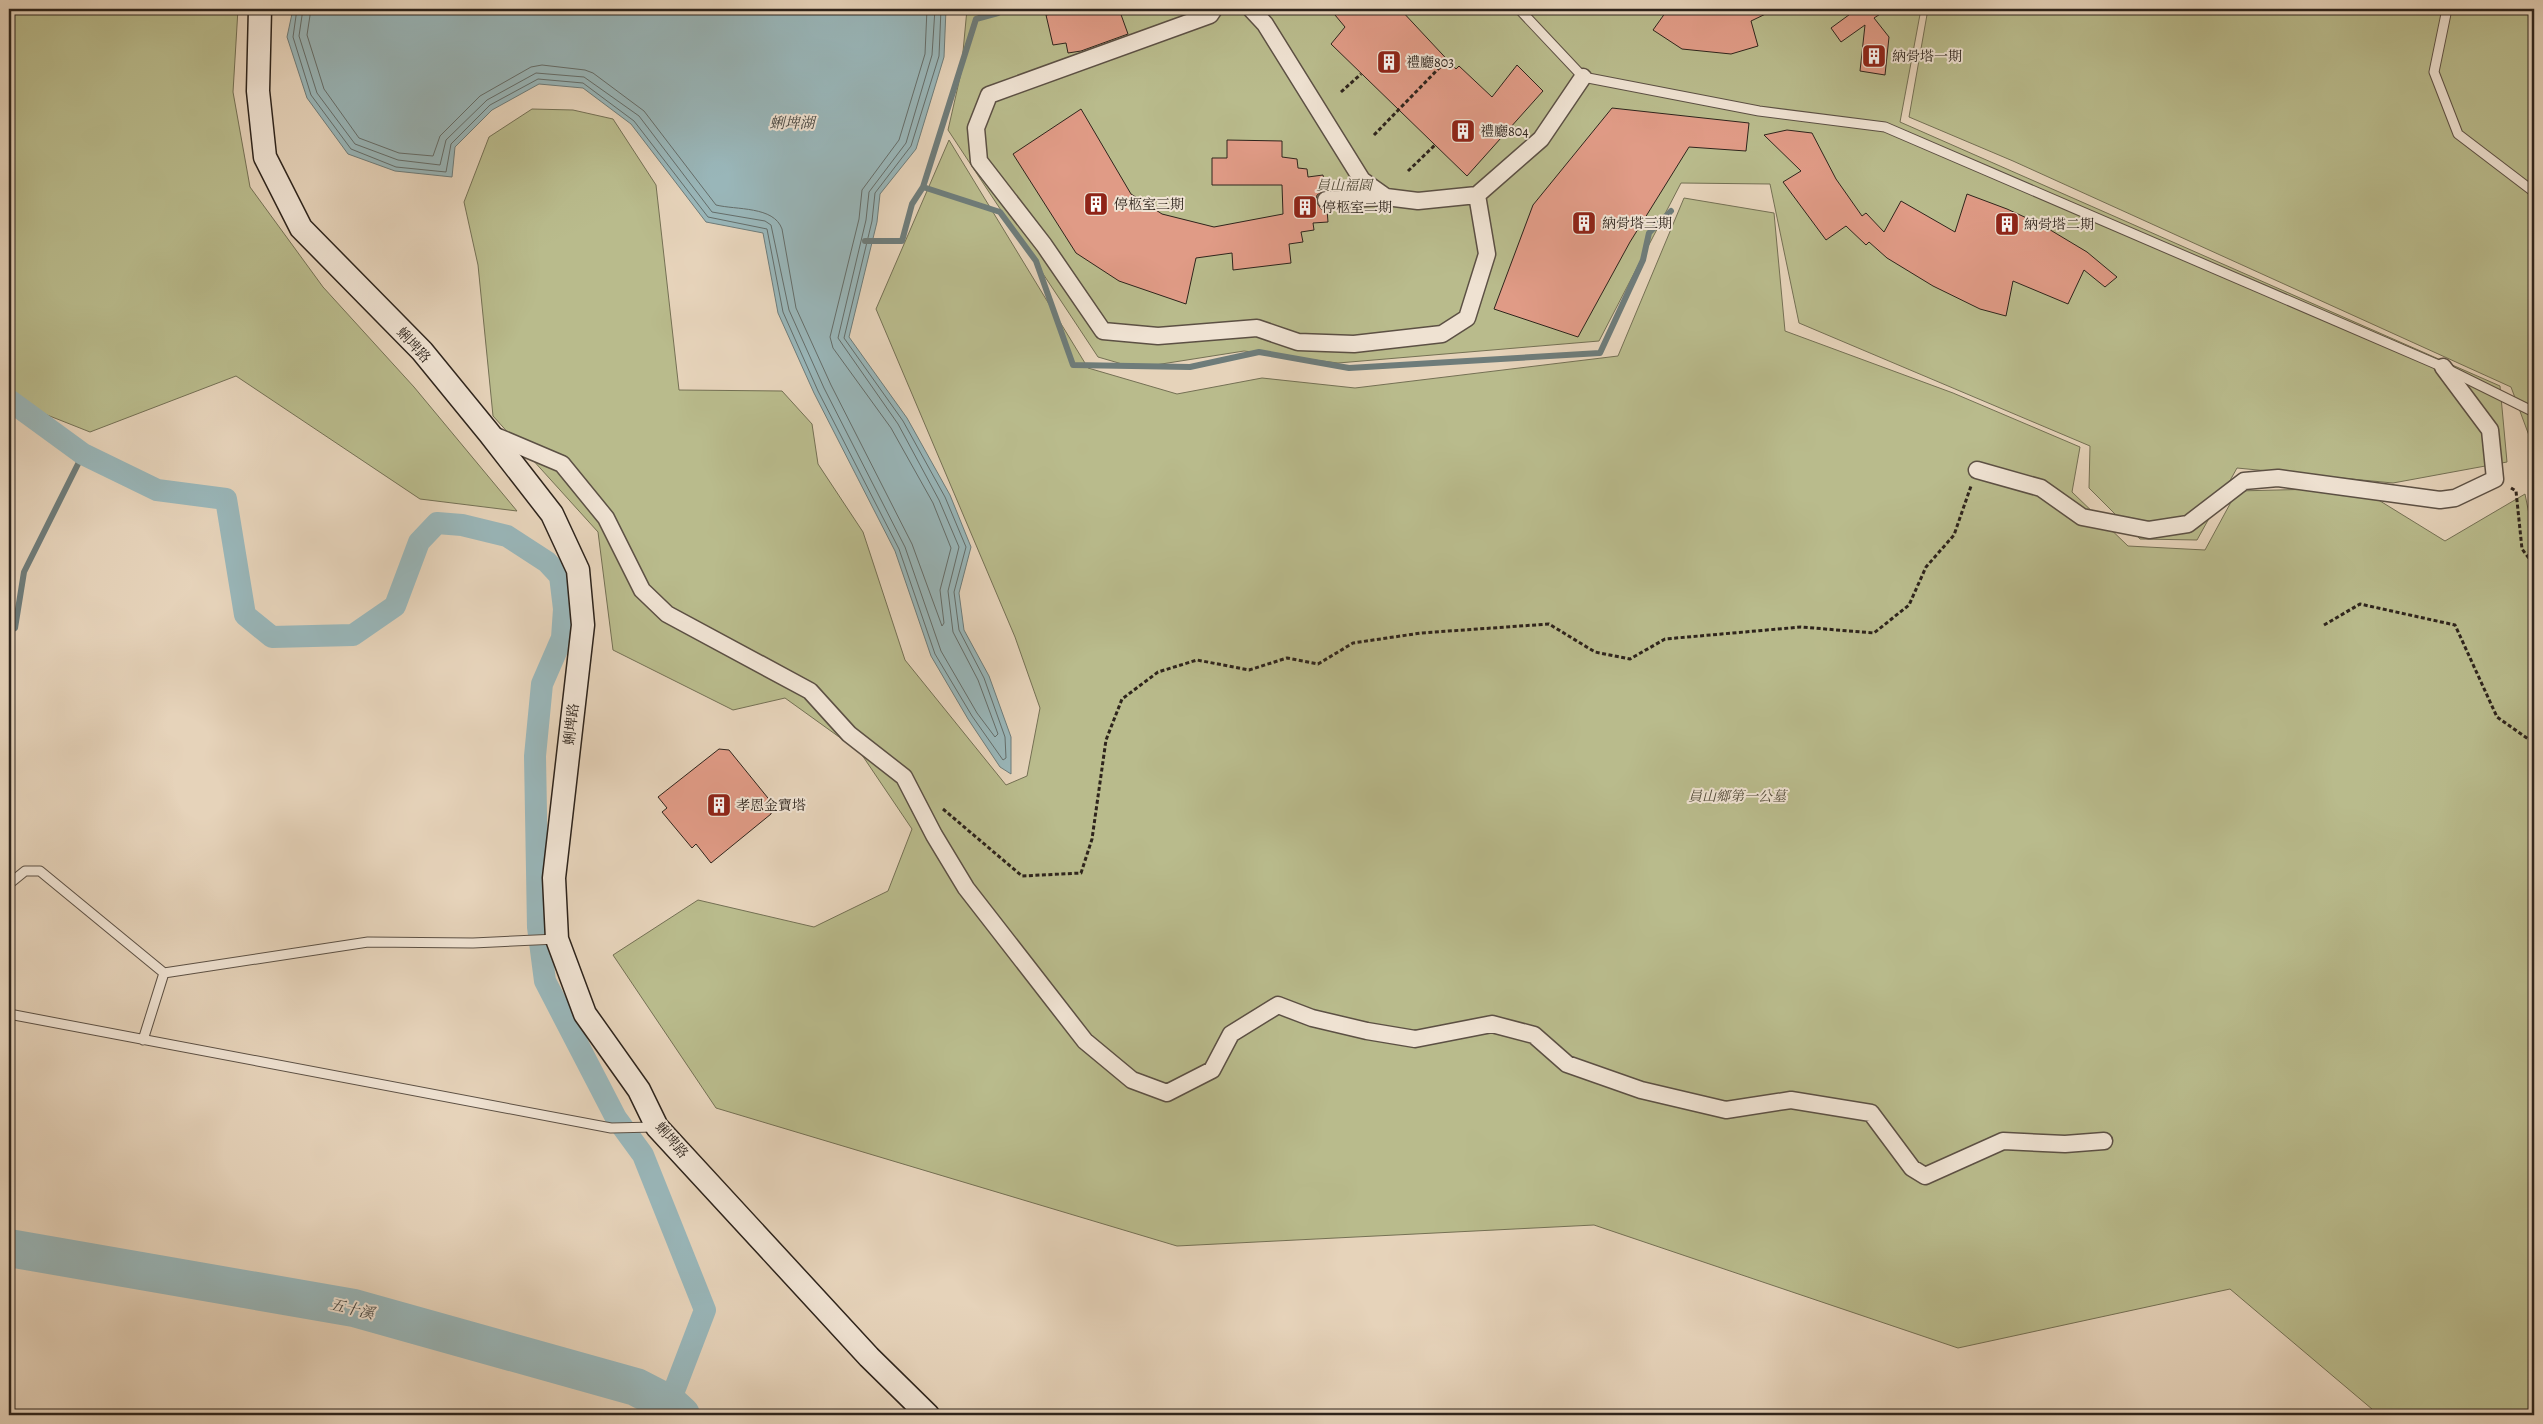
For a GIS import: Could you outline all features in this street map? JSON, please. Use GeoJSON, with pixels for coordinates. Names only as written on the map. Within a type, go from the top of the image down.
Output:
{"type":"FeatureCollection","features":[{"type":"Feature","properties":{"kind":"street","name":"蜊埤路"},"geometry":{"type":"LineString","coordinates":[[260,9],[258,91],[265,157],[301,228],[422,351],[489,433],[552,514],[578,570],[583,625],[554,878],[557,939],[584,1014],[639,1090],[657,1127],[869,1357],[928,1415]]}},
{"type":"Feature","properties":{"kind":"street"},"geometry":{"type":"LineString","coordinates":[[1214,9],[1210,15],[989,95],[976,128],[979,161],[1044,245],[1102,331],[1158,336],[1257,328],[1298,342],[1354,344],[1442,334],[1467,318],[1487,254],[1477,195]]}},
{"type":"Feature","properties":{"kind":"street"},"geometry":{"type":"LineString","coordinates":[[1251,9],[1265,24],[1362,180],[1386,197]]}},
{"type":"Feature","properties":{"kind":"street"},"geometry":{"type":"LineString","coordinates":[[1326,200],[1386,197],[1418,202],[1477,195],[1541,139],[1583,77]]}},
{"type":"Feature","properties":{"kind":"street"},"geometry":{"type":"LineString","coordinates":[[1977,470],[2041,488],[2082,517],[2149,530],[2188,524],[2244,481],[2278,478],[2440,500],[2455,498],[2495,479],[2490,430],[2443,368]]}},
{"type":"Feature","properties":{"kind":"street"},"geometry":{"type":"LineString","coordinates":[[489,433],[562,464],[606,518],[642,590],[667,614],[810,691],[849,734],[904,777],[934,835],[966,888],[1085,1041],[1132,1080],[1167,1093],[1212,1070],[1231,1034],[1278,1005],[1312,1018],[1367,1031],[1415,1038],[1492,1024],[1534,1035],[1566,1064],[1641,1090],[1726,1110],[1791,1100],[1871,1113],[1912,1168],[1925,1176],[2003,1141],[2065,1144],[2104,1141]]}},
{"type":"Feature","properties":{"kind":"lane"},"geometry":{"type":"LineString","coordinates":[[1519,9],[1583,77],[1759,110],[1885,127],[2443,368],[2534,412]]}},
{"type":"Feature","properties":{"kind":"lane"},"geometry":{"type":"LineString","coordinates":[[2447,9],[2434,72],[2458,134],[2534,192]]}},
{"type":"Feature","properties":{"kind":"lane"},"geometry":{"type":"LineString","coordinates":[[9,884],[26,870],[40,871],[164,973],[368,942],[519,942],[557,939]]}},
{"type":"Feature","properties":{"kind":"lane"},"geometry":{"type":"LineString","coordinates":[[142,1040],[164,973]]}},
{"type":"Feature","properties":{"kind":"lane"},"geometry":{"type":"LineString","coordinates":[[9,1014],[611,1128],[657,1127]]}},
{"type":"Feature","properties":{"kind":"path"},"geometry":{"type":"LineString","coordinates":[[1374,135],[1444,63]]}},
{"type":"Feature","properties":{"kind":"path"},"geometry":{"type":"LineString","coordinates":[[1341,92],[1361,74]]}},
{"type":"Feature","properties":{"kind":"path"},"geometry":{"type":"LineString","coordinates":[[1408,172],[1434,145]]}},
{"type":"Feature","properties":{"kind":"path"},"geometry":{"type":"LineString","coordinates":[[941,808],[1022,876],[1081,873],[1092,839],[1106,740],[1122,698],[1158,672],[1198,660],[1249,670],[1287,658],[1318,664],[1353,643],[1421,633],[1549,624],[1595,652],[1630,659],[1665,639],[1801,627],[1874,633],[1909,605],[1926,567],[1954,535],[1977,470]]}},
{"type":"Feature","properties":{"kind":"path"},"geometry":{"type":"LineString","coordinates":[[2495,479],[2516,491],[2522,548],[2534,565]]}},
{"type":"Feature","properties":{"kind":"path"},"geometry":{"type":"LineString","coordinates":[[2324,625],[2360,604],[2455,625],[2496,717],[2534,743]]}},
{"type":"Feature","properties":{"kind":"green space"},"geometry":{"type":"Polygon","coordinates":[[[9,9],[238,9],[233,92],[250,187],[323,287],[414,387],[517,511],[420,499],[236,376],[90,432],[32,409],[9,386],[9,9]]]}},
{"type":"Feature","properties":{"kind":"green space","name":"員山福園"},"geometry":{"type":"Polygon","coordinates":[[[967,9],[1921,9],[1900,122],[2500,386],[2507,462],[2393,483],[2237,468],[2197,540],[2140,539],[2089,488],[2090,446],[1799,323],[1770,184],[1681,183],[1599,341],[1338,363],[1244,351],[1136,368],[1098,357],[948,130],[961,73],[967,9]]]}},
{"type":"Feature","properties":{"kind":"green space"},"geometry":{"type":"Polygon","coordinates":[[[1928,9],[2534,9],[2534,449],[2511,387],[2013,161],[1909,117],[1928,9]]]}},
{"type":"Feature","properties":{"kind":"green space","name":"員山鄉第一公墓"},"geometry":{"type":"Polygon","coordinates":[[[532,109],[573,110],[613,119],[656,185],[679,390],[782,391],[812,424],[818,464],[863,532],[905,660],[1006,785],[1027,776],[1040,708],[1015,637],[876,309],[949,140],[1088,368],[1177,394],[1262,378],[1355,388],[1618,356],[1684,198],[1774,213],[1785,331],[1953,393],[2080,447],[2072,492],[2128,546],[2205,550],[2237,491],[2359,488],[2445,541],[2525,494],[2534,539],[2534,1415],[2379,1415],[2230,1289],[1958,1348],[1594,1225],[1177,1246],[716,1108],[613,955],[698,900],[814,927],[888,891],[912,829],[860,752],[785,698],[733,710],[613,650],[598,532],[493,416],[478,265],[464,202],[489,137],[532,109]]]}},
{"type":"Feature","properties":{"kind":"water","name":"蜊埤湖"},"geometry":{"type":"Polygon","coordinates":[[[293,9],[946,9],[944,57],[916,149],[880,194],[877,222],[849,337],[907,418],[950,495],[971,547],[959,593],[964,630],[989,676],[1011,737],[1011,774],[1000,767],[968,719],[931,656],[895,551],[814,393],[778,313],[763,233],[706,222],[631,124],[583,88],[539,84],[492,110],[455,147],[452,177],[395,171],[348,154],[307,98],[287,37],[293,9]]]}},
{"type":"Feature","properties":{"kind":"building"},"geometry":{"type":"Polygon","coordinates":[[[1079,9],[1119,9],[1128,34],[1081,51],[1068,53],[1066,43],[1053,45],[1046,15],[1079,9]]]}},
{"type":"Feature","properties":{"kind":"building"},"geometry":{"type":"Polygon","coordinates":[[[1330,9],[1400,9],[1456,69],[1459,66],[1492,97],[1517,65],[1543,91],[1467,176],[1331,44],[1345,27],[1330,9]]]}},
{"type":"Feature","properties":{"kind":"building"},"geometry":{"type":"Polygon","coordinates":[[[1668,9],[1776,9],[1751,21],[1758,46],[1731,54],[1682,49],[1653,30],[1668,9]]]}},
{"type":"Feature","properties":{"kind":"building","name":"納骨塔一期"},"geometry":{"type":"Polygon","coordinates":[[[1857,9],[1888,9],[1874,18],[1889,37],[1885,75],[1860,71],[1865,25],[1841,42],[1831,28],[1857,9]]]}},
{"type":"Feature","properties":{"kind":"building","name":"納骨塔三期"},"geometry":{"type":"Polygon","coordinates":[[[1612,108],[1749,123],[1746,151],[1689,147],[1630,242],[1578,337],[1494,309],[1533,205],[1612,108]]]}},
{"type":"Feature","properties":{"kind":"building","name":"停柩室三期"},"geometry":{"type":"Polygon","coordinates":[[[1081,109],[1131,194],[1162,214],[1214,227],[1283,214],[1282,185],[1212,185],[1212,158],[1227,158],[1227,140],[1282,141],[1282,157],[1297,159],[1298,168],[1307,169],[1308,177],[1323,175],[1325,190],[1317,195],[1316,201],[1321,209],[1327,210],[1328,222],[1313,223],[1314,230],[1301,232],[1303,242],[1289,244],[1291,263],[1233,270],[1232,253],[1196,258],[1186,304],[1119,281],[1076,253],[1013,154],[1081,109]]]}},
{"type":"Feature","properties":{"kind":"building","name":"納骨塔二期"},"geometry":{"type":"Polygon","coordinates":[[[1787,130],[1812,133],[1836,179],[1862,216],[1866,213],[1884,232],[1901,201],[1955,232],[1967,194],[2042,225],[2087,252],[2117,277],[2105,287],[2084,270],[2068,304],[2013,281],[2006,316],[1980,309],[1933,286],[1887,258],[1869,242],[1866,245],[1846,226],[1826,240],[1783,182],[1801,171],[1764,135],[1787,130]]]}},
{"type":"Feature","properties":{"kind":"building","name":"孝恩金寶塔"},"geometry":{"type":"Polygon","coordinates":[[[719,749],[729,750],[772,803],[771,814],[711,863],[696,844],[692,848],[662,812],[667,808],[658,797],[719,749]]]}},
{"type":"Feature","properties":{"kind":"waterway"},"geometry":{"type":"LineString","coordinates":[[865,241],[902,241],[912,204],[923,187],[976,19],[998,13],[999,9]]}},
{"type":"Feature","properties":{"kind":"waterway"},"geometry":{"type":"LineString","coordinates":[[923,187],[1000,212],[1036,261],[1073,365],[1190,367],[1259,352],[1349,368],[1600,353],[1643,260],[1649,233],[1671,211]]}},
{"type":"Feature","properties":{"kind":"waterway"},"geometry":{"type":"LineString","coordinates":[[9,400],[83,454],[157,490],[226,499],[245,615],[272,637],[353,635],[395,606],[419,542],[437,523],[462,525],[507,536],[547,562],[560,576],[564,609],[562,638],[542,684],[535,756],[538,927],[545,981],[616,1118],[643,1155],[705,1310],[669,1404]]}},
{"type":"Feature","properties":{"kind":"waterway"},"geometry":{"type":"LineString","coordinates":[[9,631],[15,628],[24,572],[83,454]]}},
{"type":"Feature","properties":{"kind":"waterway","name":"五十溪"},"geometry":{"type":"LineString","coordinates":[[9,1248],[354,1308],[636,1387],[669,1404],[681,1415]]}},
{"type":"Feature","properties":{"kind":"place","name":"納骨塔一期"},"geometry":{"type":"Point","coordinates":[1874,56]}},
{"type":"Feature","properties":{"kind":"place","name":"禮廳803"},"geometry":{"type":"Point","coordinates":[1389,62]}},
{"type":"Feature","properties":{"kind":"place","name":"禮廳804"},"geometry":{"type":"Point","coordinates":[1463,131]}},
{"type":"Feature","properties":{"kind":"place","name":"停柩室三期"},"geometry":{"type":"Point","coordinates":[1096,204]}},
{"type":"Feature","properties":{"kind":"place","name":"停柩室二期"},"geometry":{"type":"Point","coordinates":[1305,207]}},
{"type":"Feature","properties":{"kind":"place","name":"納骨塔三期"},"geometry":{"type":"Point","coordinates":[1584,223]}},
{"type":"Feature","properties":{"kind":"place","name":"納骨塔二期"},"geometry":{"type":"Point","coordinates":[2007,224]}},
{"type":"Feature","properties":{"kind":"place","name":"孝恩金寶塔"},"geometry":{"type":"Point","coordinates":[719,805]}}]}
